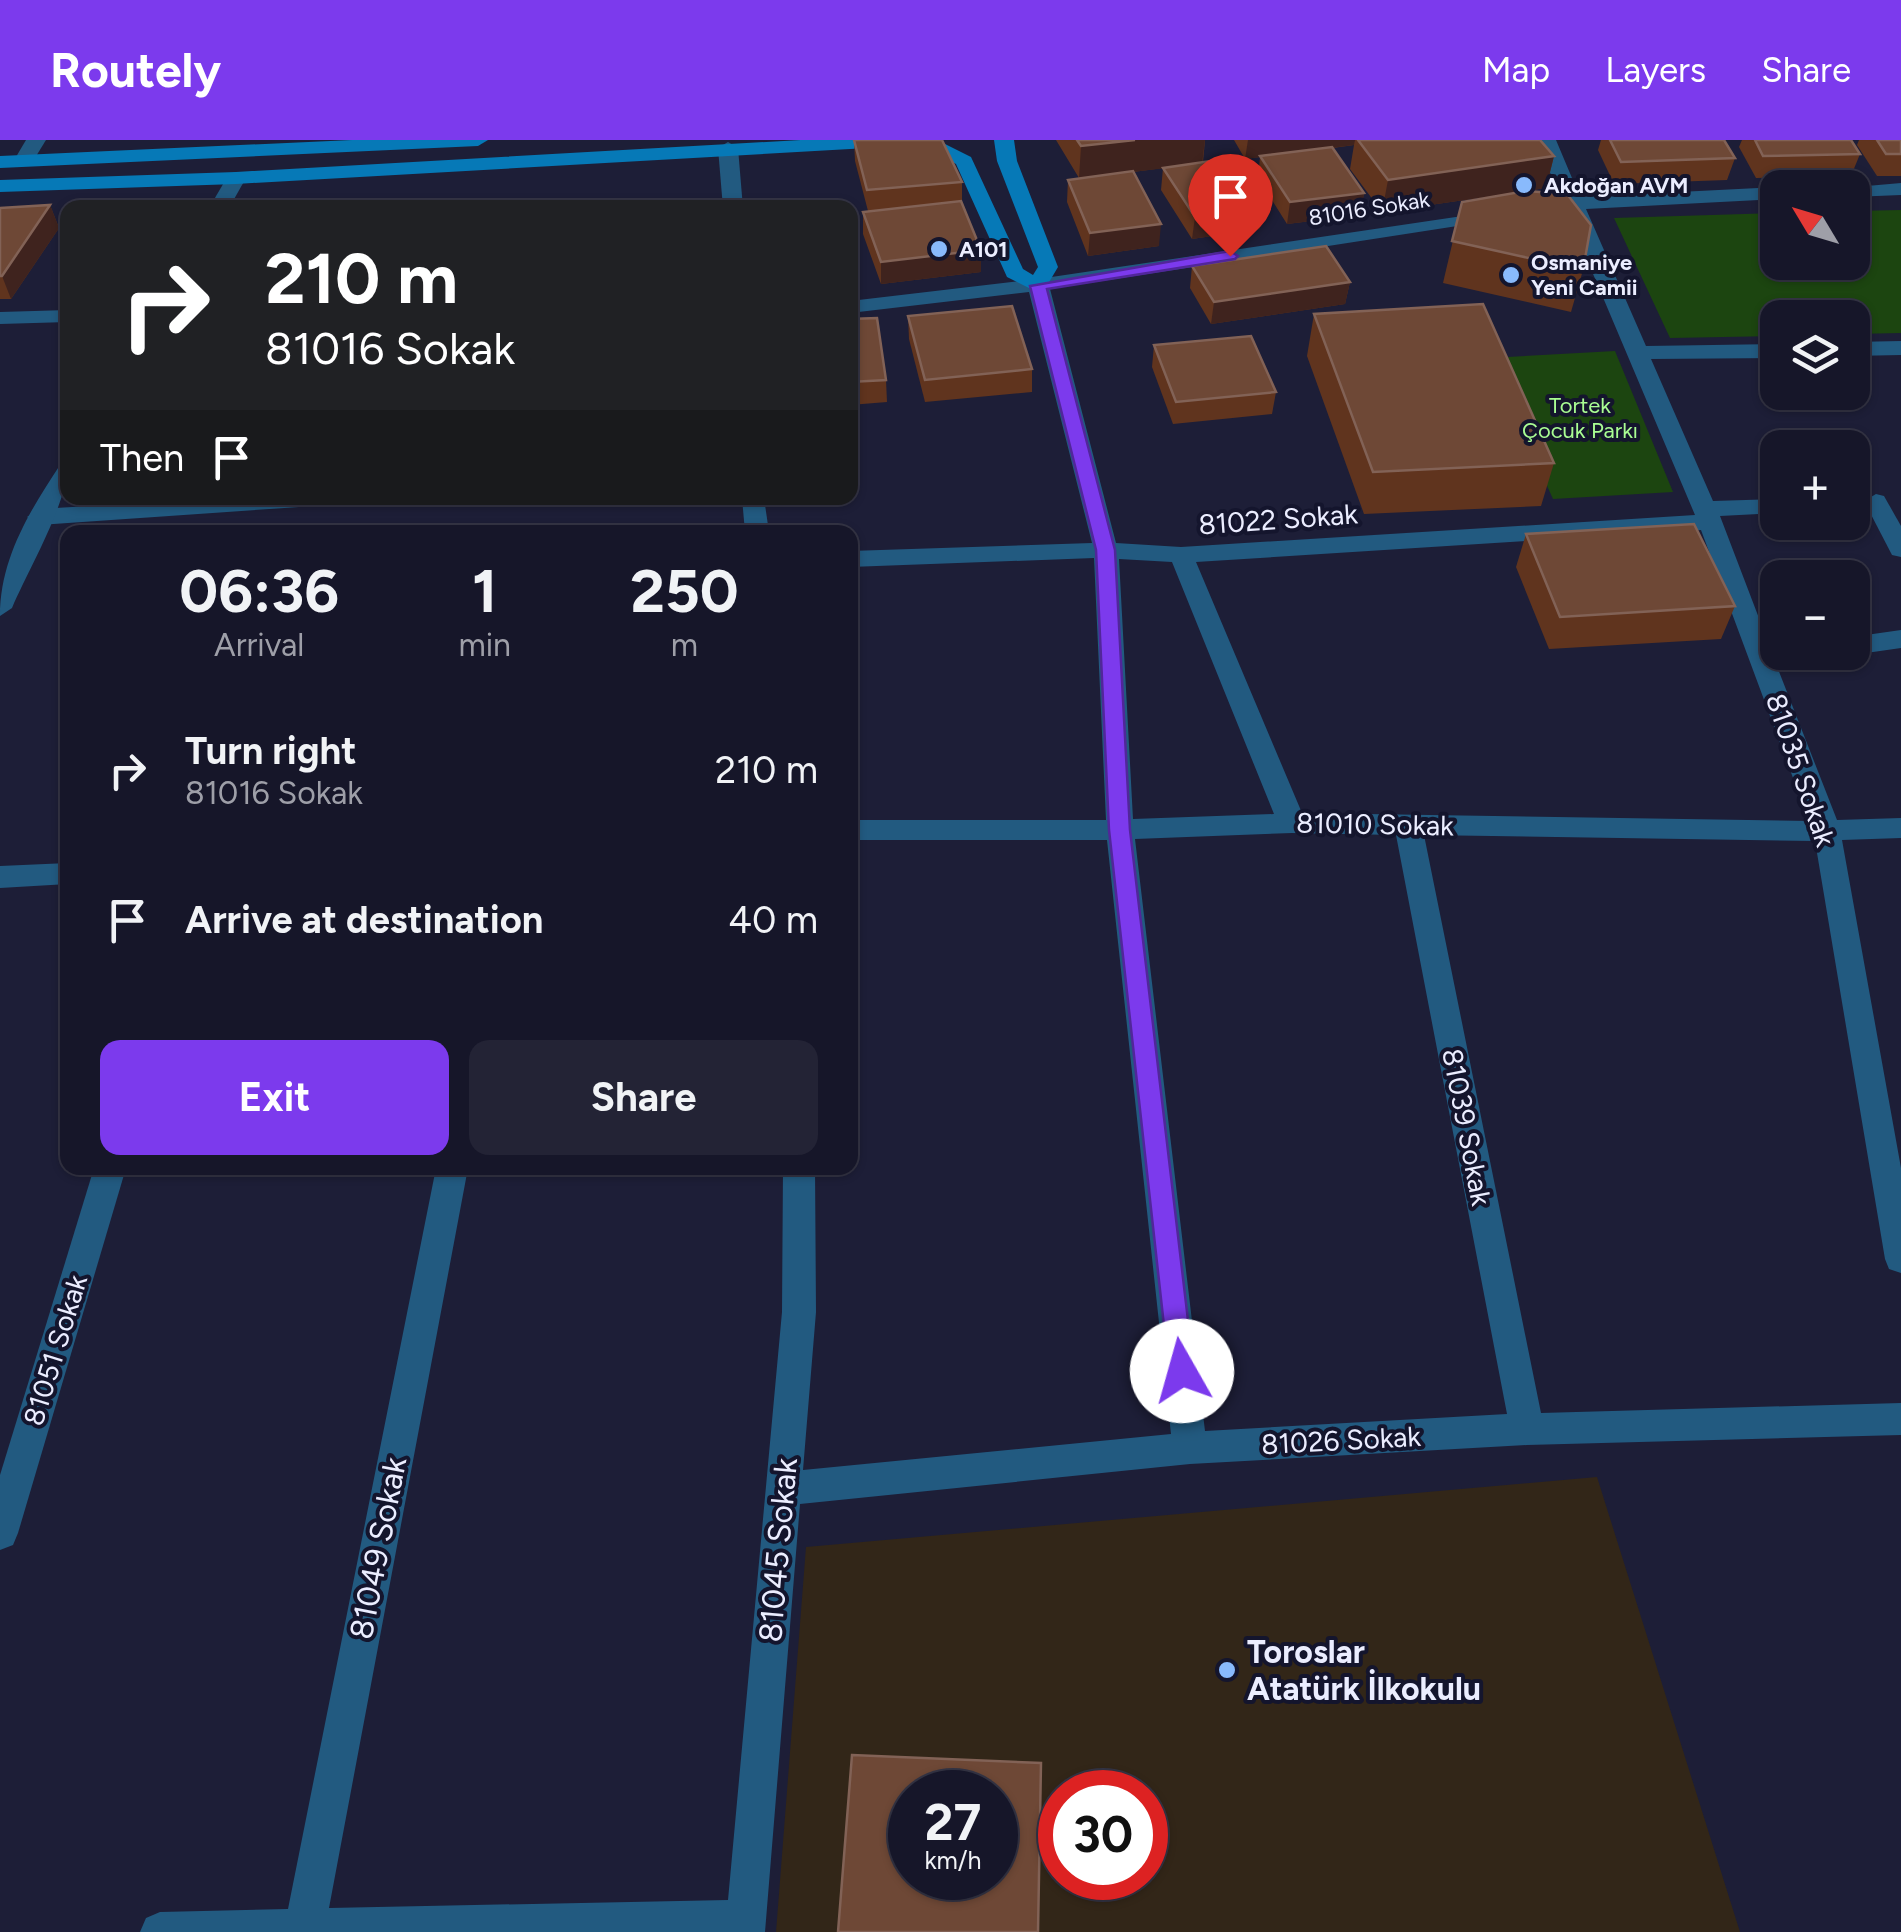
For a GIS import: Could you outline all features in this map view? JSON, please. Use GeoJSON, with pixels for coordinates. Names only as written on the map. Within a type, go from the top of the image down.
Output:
{"type":"FeatureCollection","features":[{"type":"Feature","properties":{"kind":"main road"},"geometry":{"type":"LineString","coordinates":[[0,162],[478,140]]}},
{"type":"Feature","properties":{"kind":"main road"},"geometry":{"type":"LineString","coordinates":[[0,186],[236,178],[903,140]]}},
{"type":"Feature","properties":{"kind":"main road"},"geometry":{"type":"LineString","coordinates":[[923,140],[967,140]]}},
{"type":"Feature","properties":{"kind":"main road"},"geometry":{"type":"LineString","coordinates":[[923,140],[964,161],[1014,273],[1038,286],[1048,266],[1007,161],[1004,140]]}},
{"type":"Feature","properties":{"kind":"street"},"geometry":{"type":"LineString","coordinates":[[23,162],[36,140]]}},
{"type":"Feature","properties":{"kind":"street","name":"81035 Sokak"},"geometry":{"type":"LineString","coordinates":[[1546,140],[1707,516],[1760,654]]}},
{"type":"Feature","properties":{"kind":"street"},"geometry":{"type":"LineString","coordinates":[[728,148],[732,200]]}},
{"type":"Feature","properties":{"kind":"street"},"geometry":{"type":"LineString","coordinates":[[224,200],[236,178]]}},
{"type":"Feature","properties":{"kind":"street"},"geometry":{"type":"LineString","coordinates":[[1870,190],[1901,189]]}},
{"type":"Feature","properties":{"kind":"street","name":"81016 Sokak"},"geometry":{"type":"LineString","coordinates":[[858,305],[1038,286],[1575,201],[1760,195]]}},
{"type":"Feature","properties":{"kind":"street"},"geometry":{"type":"LineString","coordinates":[[1038,286],[1106,550],[1120,830],[1190,1448]]}},
{"type":"Feature","properties":{"kind":"street"},"geometry":{"type":"LineString","coordinates":[[0,318],[60,316]]}},
{"type":"Feature","properties":{"kind":"street"},"geometry":{"type":"LineString","coordinates":[[1870,349],[1901,348]]}},
{"type":"Feature","properties":{"kind":"street"},"geometry":{"type":"LineString","coordinates":[[1637,354],[1760,351]]}},
{"type":"Feature","properties":{"kind":"street"},"geometry":{"type":"LineString","coordinates":[[0,608],[39,518],[60,483]]}},
{"type":"Feature","properties":{"kind":"street"},"geometry":{"type":"LineString","coordinates":[[1877,501],[1901,549]]}},
{"type":"Feature","properties":{"kind":"street"},"geometry":{"type":"LineString","coordinates":[[39,518],[227,505]]}},
{"type":"Feature","properties":{"kind":"street","name":"81022 Sokak"},"geometry":{"type":"LineString","coordinates":[[858,560],[1106,550],[1181,555],[1707,516],[1760,509]]}},
{"type":"Feature","properties":{"kind":"street"},"geometry":{"type":"LineString","coordinates":[[1181,555],[1292,822]]}},
{"type":"Feature","properties":{"kind":"street"},"geometry":{"type":"LineString","coordinates":[[1870,643],[1901,639]]}},
{"type":"Feature","properties":{"kind":"street","name":"81035 Sokak"},"geometry":{"type":"LineString","coordinates":[[1766,670],[1827,831],[1901,1259]]}},
{"type":"Feature","properties":{"kind":"street","name":"81010 Sokak"},"geometry":{"type":"LineString","coordinates":[[858,830],[1120,830],[1292,822],[1827,831],[1901,828]]}},
{"type":"Feature","properties":{"kind":"street","name":"81039 Sokak"},"geometry":{"type":"LineString","coordinates":[[1408,824],[1526,1430]]}},
{"type":"Feature","properties":{"kind":"street"},"geometry":{"type":"LineString","coordinates":[[0,876],[60,874]]}},
{"type":"Feature","properties":{"kind":"street","name":"81051 Sokak"},"geometry":{"type":"LineString","coordinates":[[0,1533],[108,1175]]}},
{"type":"Feature","properties":{"kind":"street","name":"81049 Sokak"},"geometry":{"type":"LineString","coordinates":[[305,1928],[451,1175]]}},
{"type":"Feature","properties":{"kind":"street","name":"81045 Sokak"},"geometry":{"type":"LineString","coordinates":[[745,1926],[799,1312],[799,1175]]}},
{"type":"Feature","properties":{"kind":"street","name":"81026 Sokak"},"geometry":{"type":"LineString","coordinates":[[783,1489],[1190,1448],[1526,1430],[1901,1418]]}},
{"type":"Feature","properties":{"kind":"street"},"geometry":{"type":"LineString","coordinates":[[160,1932],[745,1926]]}},
{"type":"Feature","properties":{"kind":"shaded area","name":"Toroslar Atatürk İlkokulu"},"geometry":{"type":"Polygon","coordinates":[[[1597,1477],[1740,1932],[776,1932],[806,1547],[1597,1477]]]}},
{"type":"Feature","properties":{"kind":"green space"},"geometry":{"type":"Polygon","coordinates":[[[1901,210],[1901,333],[1870,334],[1870,300],[1760,300],[1760,336],[1670,338],[1614,218],[1760,214],[1760,280],[1870,280],[1870,211],[1901,210]]]}},
{"type":"Feature","properties":{"kind":"green space","name":"Tortek Çocuk Parkı"},"geometry":{"type":"Polygon","coordinates":[[[1615,351],[1673,492],[1553,499],[1489,358],[1615,351]]]}},
{"type":"Feature","properties":{"kind":"building"},"geometry":{"type":"Polygon","coordinates":[[[854,140],[942,140],[962,182],[867,190],[854,140]]]}},
{"type":"Feature","properties":{"kind":"building"},"geometry":{"type":"Polygon","coordinates":[[[1077,140],[1135,140],[1081,146],[1077,140]]]}},
{"type":"Feature","properties":{"kind":"building"},"geometry":{"type":"Polygon","coordinates":[[[1358,140],[1540,140],[1554,156],[1388,180],[1358,140]]]}},
{"type":"Feature","properties":{"kind":"building"},"geometry":{"type":"Polygon","coordinates":[[[1610,140],[1724,140],[1735,158],[1621,162],[1610,140]]]}},
{"type":"Feature","properties":{"kind":"building"},"geometry":{"type":"Polygon","coordinates":[[[1755,140],[1851,140],[1860,154],[1763,156],[1755,140]]]}},
{"type":"Feature","properties":{"kind":"building"},"geometry":{"type":"Polygon","coordinates":[[[1877,140],[1901,140],[1901,154],[1886,154],[1877,140]]]}},
{"type":"Feature","properties":{"kind":"building"},"geometry":{"type":"Polygon","coordinates":[[[1332,147],[1364,193],[1290,202],[1260,156],[1332,147]]]}},
{"type":"Feature","properties":{"kind":"building"},"geometry":{"type":"Polygon","coordinates":[[[1231,158],[1263,207],[1195,217],[1163,168],[1231,158]]]}},
{"type":"Feature","properties":{"kind":"building"},"geometry":{"type":"Polygon","coordinates":[[[1133,171],[1161,224],[1090,233],[1068,180],[1133,171]]]}},
{"type":"Feature","properties":{"kind":"building"},"geometry":{"type":"Polygon","coordinates":[[[1526,191],[1567,194],[1591,225],[1583,270],[1452,241],[1462,202],[1526,191]]]}},
{"type":"Feature","properties":{"kind":"building"},"geometry":{"type":"Polygon","coordinates":[[[961,201],[981,250],[881,262],[863,212],[961,201]]]}},
{"type":"Feature","properties":{"kind":"building"},"geometry":{"type":"Polygon","coordinates":[[[50,205],[2,276],[0,276],[0,208],[50,205]]]}},
{"type":"Feature","properties":{"kind":"building"},"geometry":{"type":"Polygon","coordinates":[[[1326,246],[1350,282],[1214,302],[1192,266],[1326,246]]]}},
{"type":"Feature","properties":{"kind":"building"},"geometry":{"type":"Polygon","coordinates":[[[1483,304],[1554,463],[1373,472],[1314,314],[1483,304]]]}},
{"type":"Feature","properties":{"kind":"building"},"geometry":{"type":"Polygon","coordinates":[[[1012,306],[1032,369],[925,380],[908,316],[1012,306]]]}},
{"type":"Feature","properties":{"kind":"building"},"geometry":{"type":"Polygon","coordinates":[[[877,318],[886,380],[858,382],[858,319],[877,318]]]}},
{"type":"Feature","properties":{"kind":"building"},"geometry":{"type":"Polygon","coordinates":[[[1251,336],[1276,392],[1176,402],[1154,345],[1251,336]]]}},
{"type":"Feature","properties":{"kind":"building"},"geometry":{"type":"Polygon","coordinates":[[[1694,524],[1735,606],[1560,617],[1526,534],[1694,524]]]}},
{"type":"Feature","properties":{"kind":"building"},"geometry":{"type":"Polygon","coordinates":[[[852,1755],[1041,1763],[1038,1932],[838,1932],[852,1755]]]}},
{"type":"Feature","properties":{"kind":"place","name":"Akdoğan AVM"},"geometry":{"type":"Point","coordinates":[1524,185]}},
{"type":"Feature","properties":{"kind":"place","name":"A101"},"geometry":{"type":"Point","coordinates":[939,249]}},
{"type":"Feature","properties":{"kind":"place","name":"Osmaniye Yeni Camii"},"geometry":{"type":"Point","coordinates":[1511,275]}},
{"type":"Feature","properties":{"kind":"place","name":"Toroslar Atatürk İlkokulu"},"geometry":{"type":"Point","coordinates":[1227,1670]}},
{"type":"Feature","properties":{"kind":"route"},"geometry":{"type":"LineString","coordinates":[[1182,1371],[1120,830],[1106,550],[1038,286],[1230,256]]}}]}
